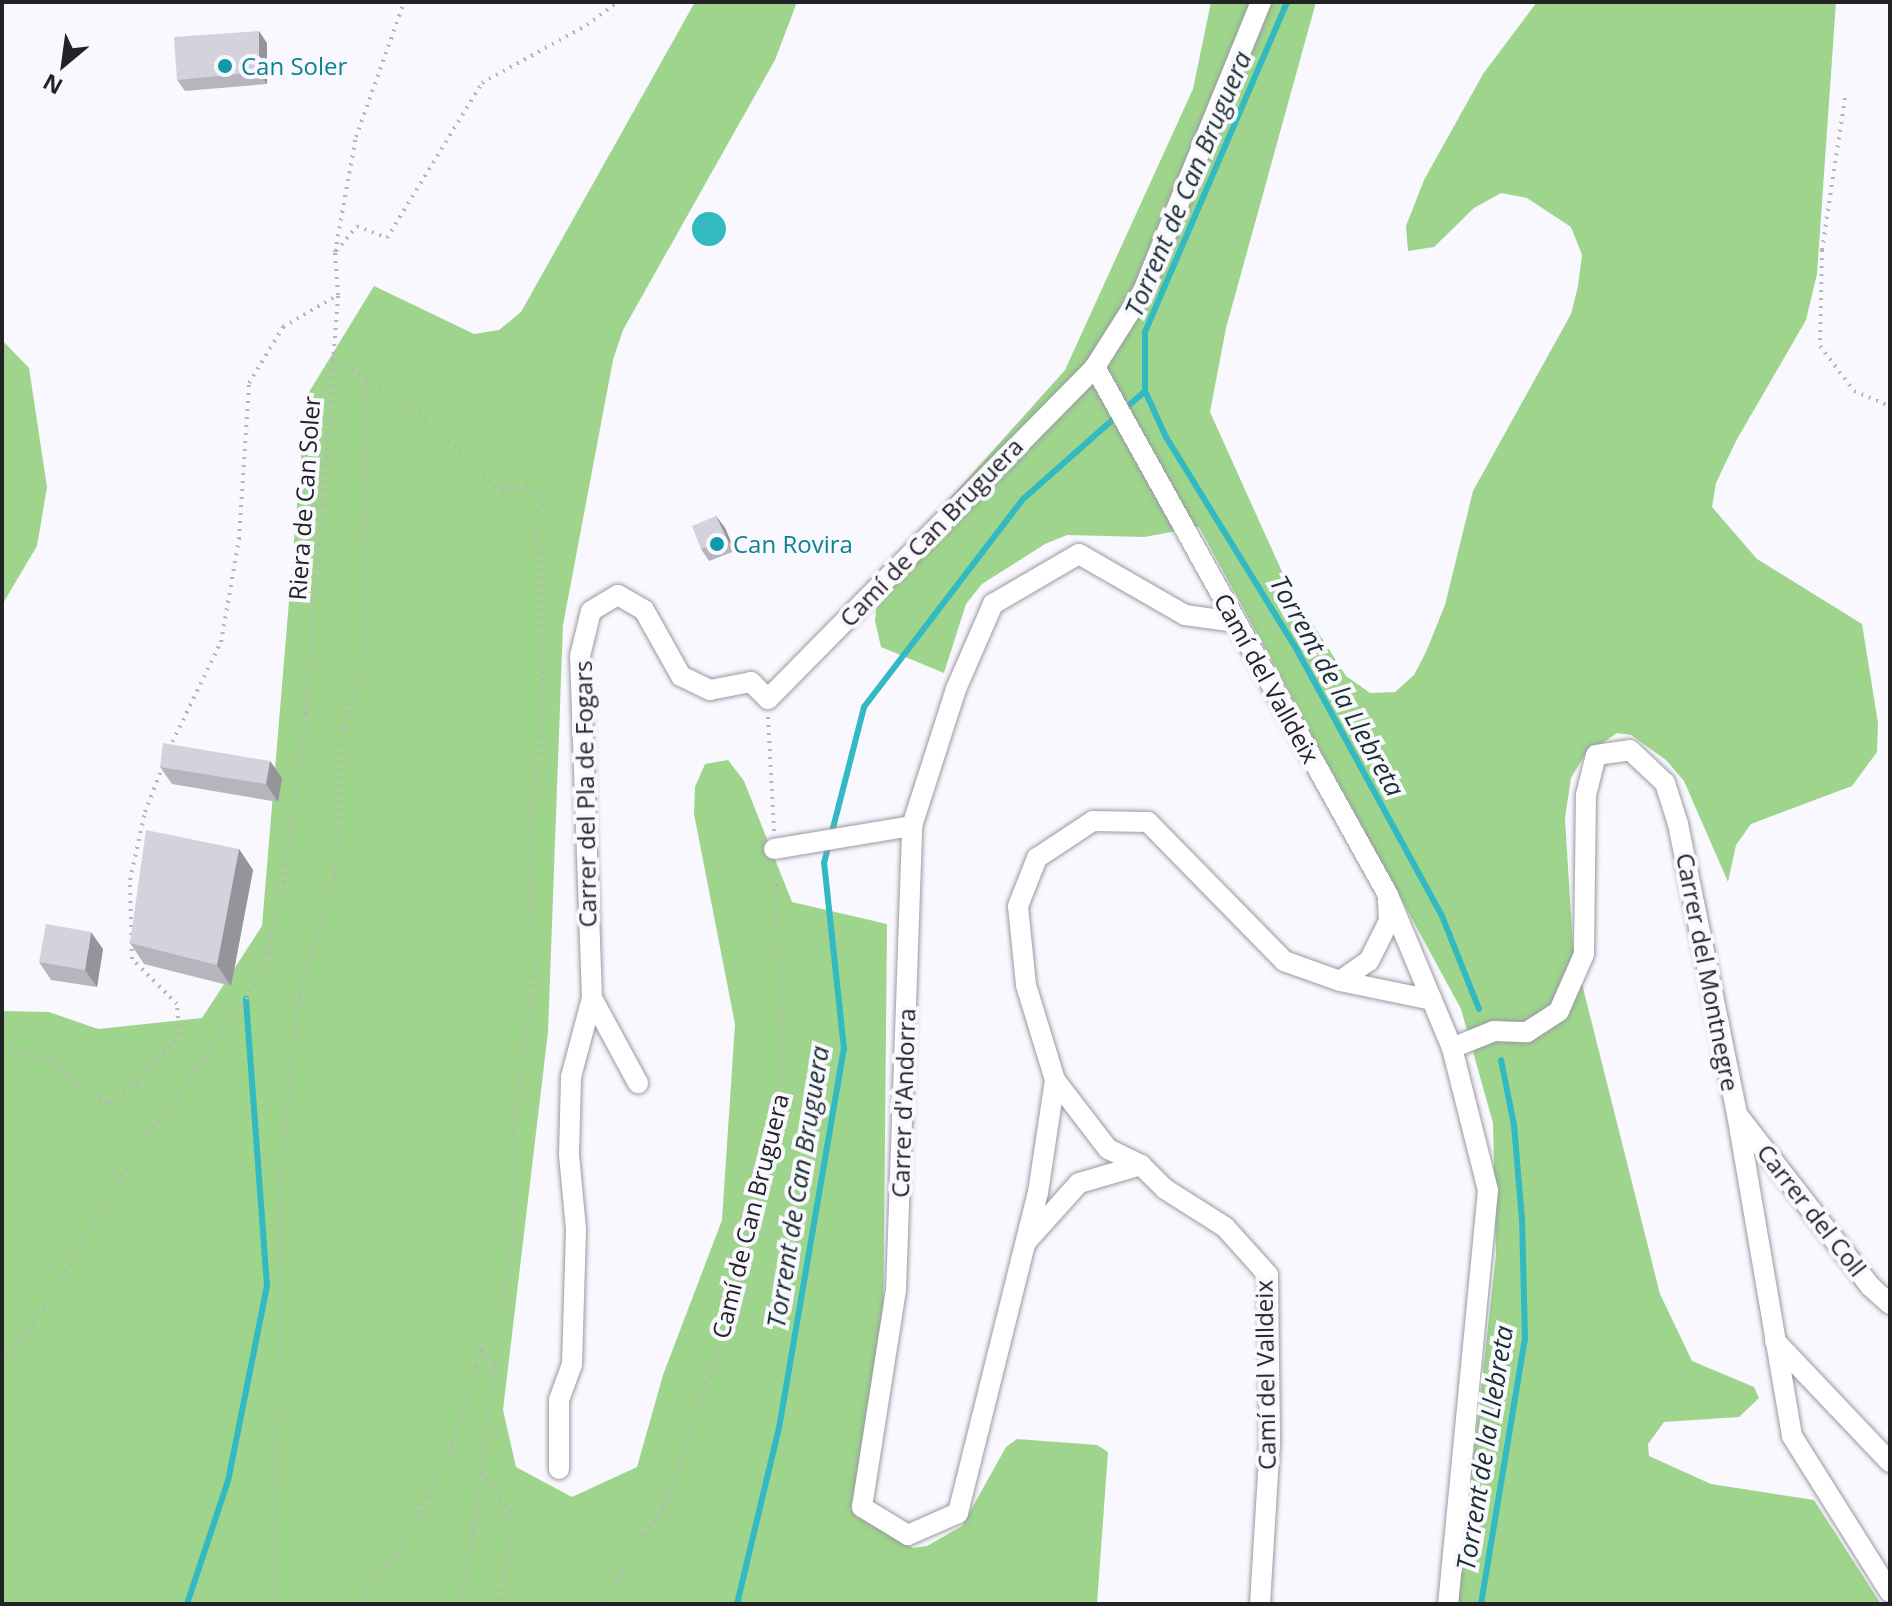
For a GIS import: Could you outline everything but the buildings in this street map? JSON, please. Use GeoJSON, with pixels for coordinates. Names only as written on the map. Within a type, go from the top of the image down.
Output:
{"type":"FeatureCollection","features":[{"type":"Feature","properties":{"kind":"street","name":"Camí de Can Bruguera"},"geometry":{"type":"LineString","coordinates":[[768,699],[1095,367],[1143,291],[1261,2]]}},
{"type":"Feature","properties":{"kind":"street","name":"Camí del Valldeix"},"geometry":{"type":"LineString","coordinates":[[1095,367],[1388,895]]}},
{"type":"Feature","properties":{"kind":"street","name":"Carrer d'Andorra"},"geometry":{"type":"LineString","coordinates":[[1055,1080],[1038,1192],[1021,1249],[979,1442],[958,1513],[908,1535],[862,1507],[880,1416],[896,1291],[912,826],[956,689],[993,604],[1079,554],[1185,615],[1235,622]]}},
{"type":"Feature","properties":{"kind":"street","name":"Carrer del Pla de Fogars"},"geometry":{"type":"LineString","coordinates":[[559,1469],[559,1400],[572,1365],[576,1229],[569,1155],[571,1077],[592,998],[580,656],[591,611],[618,595],[644,610],[681,676],[710,690],[751,682],[768,699]]}},
{"type":"Feature","properties":{"kind":"street","name":"Carrer del Montnegre"},"geometry":{"type":"LineString","coordinates":[[1452,1048],[1494,1031],[1527,1032],[1559,1011],[1584,954],[1586,795],[1596,755],[1630,750],[1665,783],[1678,824],[1737,1114],[1792,1436],[1890,1592]]}},
{"type":"Feature","properties":{"kind":"street","name":"Camí del Valldeix"},"geometry":{"type":"LineString","coordinates":[[1260,1604],[1270,1440],[1268,1275],[1225,1227],[1165,1189],[1141,1165],[1108,1149],[1055,1080],[1026,985],[1018,906],[1037,858],[1093,821],[1148,822],[1284,961],[1340,981],[1432,1000]]}},
{"type":"Feature","properties":{"kind":"street"},"geometry":{"type":"LineString","coordinates":[[774,849],[912,826]]}},
{"type":"Feature","properties":{"kind":"street"},"geometry":{"type":"LineString","coordinates":[[1340,981],[1369,961],[1389,921],[1388,895]]}},
{"type":"Feature","properties":{"kind":"street"},"geometry":{"type":"LineString","coordinates":[[1388,895],[1452,1048],[1488,1190],[1448,1604]]}},
{"type":"Feature","properties":{"kind":"street","name":"Carrer del Pla de Fogars"},"geometry":{"type":"LineString","coordinates":[[592,998],[638,1083]]}},
{"type":"Feature","properties":{"kind":"street","name":"Carrer del Coll"},"geometry":{"type":"LineString","coordinates":[[1737,1114],[1870,1286],[1890,1304]]}},
{"type":"Feature","properties":{"kind":"street","name":"Carrer d'Andorra"},"geometry":{"type":"LineString","coordinates":[[1021,1249],[1079,1183],[1141,1165]]}},
{"type":"Feature","properties":{"kind":"street"},"geometry":{"type":"LineString","coordinates":[[1775,1341],[1890,1462]]}},
{"type":"Feature","properties":{"kind":"path","name":"Riera de Can Soler"},"geometry":{"type":"LineString","coordinates":[[2,1360],[45,1307],[139,1149],[246,999],[267,953],[283,882],[306,713],[338,295],[335,252],[356,137],[404,2]]}},
{"type":"Feature","properties":{"kind":"path"},"geometry":{"type":"LineString","coordinates":[[335,252],[357,226],[387,238],[482,83],[587,25],[618,2]]}},
{"type":"Feature","properties":{"kind":"path"},"geometry":{"type":"LineString","coordinates":[[1845,98],[1822,250],[1820,346],[1854,391],[1890,406]]}},
{"type":"Feature","properties":{"kind":"path"},"geometry":{"type":"LineString","coordinates":[[2,1050],[55,1061],[77,1089],[110,1102],[138,1084],[179,1034],[177,1004],[132,959],[130,880],[150,799],[221,642],[239,539],[249,383],[283,327],[338,295]]}},
{"type":"Feature","properties":{"kind":"path"},"geometry":{"type":"LineString","coordinates":[[331,358],[407,403],[502,491],[526,486],[546,496],[533,520],[541,552],[543,679],[540,749],[528,835],[535,968],[513,1131],[513,1242],[500,1312],[481,1350],[453,1444],[401,1548],[356,1604]]}},
{"type":"Feature","properties":{"kind":"path"},"geometry":{"type":"LineString","coordinates":[[274,1604],[282,1158],[299,994],[335,874],[343,728],[363,662],[366,377]]}},
{"type":"Feature","properties":{"kind":"path","name":"Camí de Can Bruguera"},"geometry":{"type":"LineString","coordinates":[[603,1604],[664,1505],[736,1298],[780,1109],[768,699]]}},
{"type":"Feature","properties":{"kind":"path"},"geometry":{"type":"LineString","coordinates":[[460,1604],[481,1473],[494,1363],[481,1350]]}},
{"type":"Feature","properties":{"kind":"path"},"geometry":{"type":"LineString","coordinates":[[481,1473],[509,1511],[513,1527],[500,1604]]}},
{"type":"Feature","properties":{"kind":"green space"},"geometry":{"type":"Polygon","coordinates":[[[695,2],[797,2],[775,60],[623,330],[613,360],[563,625],[548,1032],[503,1410],[516,1467],[572,1497],[637,1467],[663,1375],[722,1220],[735,1024],[694,814],[695,787],[705,764],[728,760],[744,781],[792,902],[887,924],[883,1350],[859,1513],[913,1548],[927,1546],[962,1526],[1006,1447],[1017,1439],[1097,1445],[1108,1452],[1097,1604],[2,1604],[2,1011],[49,1012],[98,1029],[202,1018],[262,926],[306,397],[374,286],[474,334],[499,330],[521,312],[695,2]]]}},
{"type":"Feature","properties":{"kind":"green space"},"geometry":{"type":"Polygon","coordinates":[[[1211,2],[1316,2],[1226,328],[1210,412],[1288,585],[1346,676],[1370,693],[1395,692],[1414,675],[1426,652],[1445,605],[1473,491],[1571,314],[1578,286],[1582,255],[1571,227],[1527,198],[1501,193],[1474,208],[1434,247],[1408,251],[1406,226],[1424,180],[1483,74],[1537,2],[1836,2],[1817,274],[1806,320],[1736,441],[1716,483],[1712,507],[1757,559],[1862,624],[1878,723],[1877,752],[1852,786],[1751,824],[1736,845],[1728,882],[1684,781],[1666,760],[1631,735],[1617,733],[1585,755],[1571,778],[1565,818],[1573,948],[1660,1294],[1692,1361],[1754,1387],[1759,1398],[1739,1417],[1664,1422],[1648,1444],[1649,1456],[1711,1484],[1814,1500],[1881,1604],[1457,1604],[1496,1255],[1493,1123],[1461,1009],[1199,527],[1144,537],[1067,535],[1045,544],[982,584],[966,604],[944,673],[881,647],[875,621],[878,589],[891,564],[1065,370],[1193,89],[1211,2]]]}},
{"type":"Feature","properties":{"kind":"green space"},"geometry":{"type":"Polygon","coordinates":[[[2,340],[29,368],[47,487],[37,546],[2,605],[2,340]]]}},
{"type":"Feature","properties":{"kind":"water"},"geometry":{"type":"Polygon","coordinates":[[[709,212],[721,217],[726,229],[721,241],[709,246],[697,241],[692,229],[697,217],[709,212]]]}},
{"type":"Feature","properties":{"kind":"waterway","name":"Torrent de Can Bruguera"},"geometry":{"type":"LineString","coordinates":[[737,1604],[779,1428],[844,1049],[824,863],[864,707],[1022,500],[1145,391],[1145,332],[1287,2]]}},
{"type":"Feature","properties":{"kind":"waterway","name":"Torrent de la Llebreta"},"geometry":{"type":"LineString","coordinates":[[1145,391],[1166,437],[1297,650],[1442,916],[1479,1009]]}},
{"type":"Feature","properties":{"kind":"waterway"},"geometry":{"type":"LineString","coordinates":[[187,1604],[228,1481],[267,1286],[246,999]]}},
{"type":"Feature","properties":{"kind":"waterway","name":"Torrent de la Llebreta"},"geometry":{"type":"LineString","coordinates":[[1481,1604],[1525,1339],[1522,1220],[1514,1125],[1501,1060]]}},
{"type":"Feature","properties":{"kind":"place","name":"Can Soler"},"geometry":{"type":"Point","coordinates":[225,66]}},
{"type":"Feature","properties":{"kind":"place","name":"Can Rovira"},"geometry":{"type":"Point","coordinates":[717,544]}}]}
